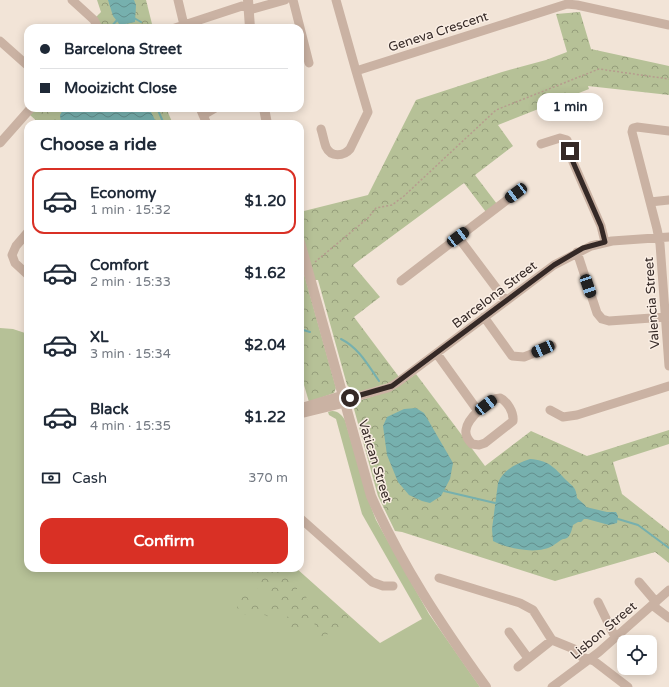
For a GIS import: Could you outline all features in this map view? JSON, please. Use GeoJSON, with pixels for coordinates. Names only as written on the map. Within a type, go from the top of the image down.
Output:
{"type":"FeatureCollection","features":[{"type":"Feature","properties":{"kind":"street"},"geometry":{"type":"LineString","coordinates":[[72,0],[94,20],[96,24]]}},
{"type":"Feature","properties":{"kind":"street"},"geometry":{"type":"LineString","coordinates":[[178,0],[179,24]]}},
{"type":"Feature","properties":{"kind":"street"},"geometry":{"type":"LineString","coordinates":[[248,4],[253,10],[285,0]]}},
{"type":"Feature","properties":{"kind":"street"},"geometry":{"type":"LineString","coordinates":[[293,0],[299,24]]}},
{"type":"Feature","properties":{"kind":"street"},"geometry":{"type":"LineString","coordinates":[[321,129],[326,147],[330,152],[341,155],[348,152],[350,149],[368,112],[336,0]]}},
{"type":"Feature","properties":{"kind":"street"},"geometry":{"type":"LineString","coordinates":[[188,24],[248,4]]}},
{"type":"Feature","properties":{"kind":"street"},"geometry":{"type":"LineString","coordinates":[[248,4],[250,24]]}},
{"type":"Feature","properties":{"kind":"street","name":"Geneva Crescent"},"geometry":{"type":"LineString","coordinates":[[356,71],[567,4],[669,25]]}},
{"type":"Feature","properties":{"kind":"street"},"geometry":{"type":"LineString","coordinates":[[0,41],[24,62]]}},
{"type":"Feature","properties":{"kind":"street"},"geometry":{"type":"LineString","coordinates":[[304,43],[309,63]]}},
{"type":"Feature","properties":{"kind":"street"},"geometry":{"type":"LineString","coordinates":[[0,143],[27,112]]}},
{"type":"Feature","properties":{"kind":"street","name":"Valencia Street"},"geometry":{"type":"LineString","coordinates":[[669,131],[637,127],[632,130],[659,238],[668,336],[669,366]]}},
{"type":"Feature","properties":{"kind":"street"},"geometry":{"type":"LineString","coordinates":[[542,144],[560,138],[567,140],[573,162],[601,226],[605,242]]}},
{"type":"Feature","properties":{"kind":"street"},"geometry":{"type":"LineString","coordinates":[[401,280],[516,193]]}},
{"type":"Feature","properties":{"kind":"street"},"geometry":{"type":"LineString","coordinates":[[650,202],[669,200]]}},
{"type":"Feature","properties":{"kind":"street"},"geometry":{"type":"LineString","coordinates":[[24,237],[16,246],[12,255],[15,263],[24,271]]}},
{"type":"Feature","properties":{"kind":"street"},"geometry":{"type":"LineString","coordinates":[[458,237],[506,301]]}},
{"type":"Feature","properties":{"kind":"street","name":"Barcelona Street"},"geometry":{"type":"LineString","coordinates":[[344,399],[392,386],[437,354],[554,265],[577,252],[605,242],[669,237]]}},
{"type":"Feature","properties":{"kind":"street"},"geometry":{"type":"LineString","coordinates":[[577,252],[597,313],[602,319],[609,322],[666,317]]}},
{"type":"Feature","properties":{"kind":"street","name":"Vatican Street"},"geometry":{"type":"LineString","coordinates":[[304,256],[371,496],[381,520],[431,608],[486,687]]}},
{"type":"Feature","properties":{"kind":"street"},"geometry":{"type":"LineString","coordinates":[[484,317],[510,353],[516,357],[528,356],[552,346]]}},
{"type":"Feature","properties":{"kind":"street"},"geometry":{"type":"LineString","coordinates":[[437,354],[478,411]]}},
{"type":"Feature","properties":{"kind":"street"},"geometry":{"type":"LineString","coordinates":[[550,410],[563,417],[577,415],[669,386]]}},
{"type":"Feature","properties":{"kind":"street"},"geometry":{"type":"LineString","coordinates":[[494,398],[500,398],[514,415],[513,421],[485,443],[475,445],[469,441],[465,432],[469,421],[478,411],[494,398]]}},
{"type":"Feature","properties":{"kind":"street"},"geometry":{"type":"LineString","coordinates":[[304,407],[344,399]]}},
{"type":"Feature","properties":{"kind":"street"},"geometry":{"type":"LineString","coordinates":[[304,413],[344,399]]}},
{"type":"Feature","properties":{"kind":"street"},"geometry":{"type":"LineString","coordinates":[[304,522],[372,582],[383,586],[393,586]]}},
{"type":"Feature","properties":{"kind":"street"},"geometry":{"type":"LineString","coordinates":[[439,578],[520,603],[530,608],[536,613],[552,640],[574,649],[582,657],[594,661],[628,687]]}},
{"type":"Feature","properties":{"kind":"street"},"geometry":{"type":"LineString","coordinates":[[639,582],[654,603],[669,618]]}},
{"type":"Feature","properties":{"kind":"street","name":"Lisbon Street"},"geometry":{"type":"LineString","coordinates":[[552,687],[589,659],[669,590]]}},
{"type":"Feature","properties":{"kind":"street"},"geometry":{"type":"LineString","coordinates":[[598,602],[615,637]]}},
{"type":"Feature","properties":{"kind":"street"},"geometry":{"type":"LineString","coordinates":[[509,632],[528,658]]}},
{"type":"Feature","properties":{"kind":"street"},"geometry":{"type":"LineString","coordinates":[[518,667],[552,640]]}},
{"type":"Feature","properties":{"kind":"path"},"geometry":{"type":"LineString","coordinates":[[312,264],[368,218],[376,208],[392,205],[404,196],[496,110],[599,69],[669,79]]}},
{"type":"Feature","properties":{"kind":"green space"},"geometry":{"type":"Polygon","coordinates":[[[97,0],[146,0],[152,24],[100,24],[96,17],[101,12],[97,0]]]}},
{"type":"Feature","properties":{"kind":"green space"},"geometry":{"type":"Polygon","coordinates":[[[580,12],[591,49],[669,66],[669,95],[588,86],[589,89],[498,125],[513,146],[475,175],[497,204],[486,212],[464,183],[353,265],[380,297],[354,317],[399,377],[389,383],[359,392],[358,390],[351,389],[347,385],[318,280],[315,280],[304,240],[304,211],[368,195],[416,100],[502,72],[546,60],[567,52],[556,14],[580,12]]]}},
{"type":"Feature","properties":{"kind":"green space"},"geometry":{"type":"Polygon","coordinates":[[[33,112],[168,112],[171,120],[36,120],[30,115],[33,112]]]}},
{"type":"Feature","properties":{"kind":"green space"},"geometry":{"type":"Polygon","coordinates":[[[304,274],[336,388],[334,393],[309,402],[304,385],[304,274]]]}},
{"type":"Feature","properties":{"kind":"green space"},"geometry":{"type":"Polygon","coordinates":[[[0,328],[13,329],[24,333],[24,572],[300,572],[380,643],[422,619],[362,514],[336,419],[329,415],[328,412],[333,411],[340,414],[345,420],[368,499],[376,520],[429,614],[480,687],[0,687],[0,328]]]}},
{"type":"Feature","properties":{"kind":"green space"},"geometry":{"type":"Polygon","coordinates":[[[416,374],[485,466],[531,431],[587,456],[669,430],[669,444],[613,462],[622,494],[669,531],[669,563],[655,552],[555,581],[395,531],[378,496],[354,409],[356,405],[361,402],[361,400],[393,390],[416,374]]]}},
{"type":"Feature","properties":{"kind":"green space"},"geometry":{"type":"Polygon","coordinates":[[[252,572],[286,572],[285,577],[297,581],[297,594],[305,592],[307,595],[306,599],[314,604],[331,610],[332,614],[337,613],[340,610],[343,611],[349,618],[330,635],[326,634],[321,638],[318,638],[313,618],[303,621],[302,627],[296,634],[287,630],[283,622],[289,615],[290,610],[284,610],[277,617],[260,614],[240,614],[237,607],[240,597],[247,594],[253,599],[267,603],[272,598],[272,593],[269,591],[257,588],[252,572]]]}},
{"type":"Feature","properties":{"kind":"water"},"geometry":{"type":"Polygon","coordinates":[[[108,0],[134,0],[136,5],[135,22],[119,24],[113,16],[108,0]]]}},
{"type":"Feature","properties":{"kind":"water"},"geometry":{"type":"Polygon","coordinates":[[[62,112],[151,112],[155,120],[61,120],[60,115],[62,112]]]}},
{"type":"Feature","properties":{"kind":"water"},"geometry":{"type":"Polygon","coordinates":[[[416,408],[424,413],[453,463],[450,479],[441,496],[430,503],[409,495],[398,482],[387,455],[383,426],[387,417],[404,409],[416,408]]]}},
{"type":"Feature","properties":{"kind":"water"},"geometry":{"type":"Polygon","coordinates":[[[530,459],[542,461],[554,468],[574,488],[577,498],[586,507],[607,512],[616,512],[618,516],[617,523],[609,525],[584,519],[573,525],[567,538],[562,539],[549,548],[538,550],[518,549],[504,546],[493,541],[492,529],[498,483],[500,478],[511,468],[530,459]]]}},
{"type":"Feature","properties":{"kind":"waterway"},"geometry":{"type":"LineString","coordinates":[[134,18],[141,22]]}},
{"type":"Feature","properties":{"kind":"waterway"},"geometry":{"type":"LineString","coordinates":[[114,24],[118,19]]}},
{"type":"Feature","properties":{"kind":"waterway"},"geometry":{"type":"LineString","coordinates":[[159,112],[162,120]]}},
{"type":"Feature","properties":{"kind":"waterway"},"geometry":{"type":"LineString","coordinates":[[304,330],[310,332]]}},
{"type":"Feature","properties":{"kind":"waterway"},"geometry":{"type":"LineString","coordinates":[[341,339],[358,352],[379,381]]}},
{"type":"Feature","properties":{"kind":"waterway"},"geometry":{"type":"LineString","coordinates":[[444,491],[495,503]]}},
{"type":"Feature","properties":{"kind":"waterway"},"geometry":{"type":"LineString","coordinates":[[618,519],[638,525],[669,548]]}},
{"type":"Feature","properties":{"kind":"route"},"geometry":{"type":"LineString","coordinates":[[350,398],[392,386],[554,265],[583,248],[605,242],[601,226],[573,162],[570,151]]}}]}
